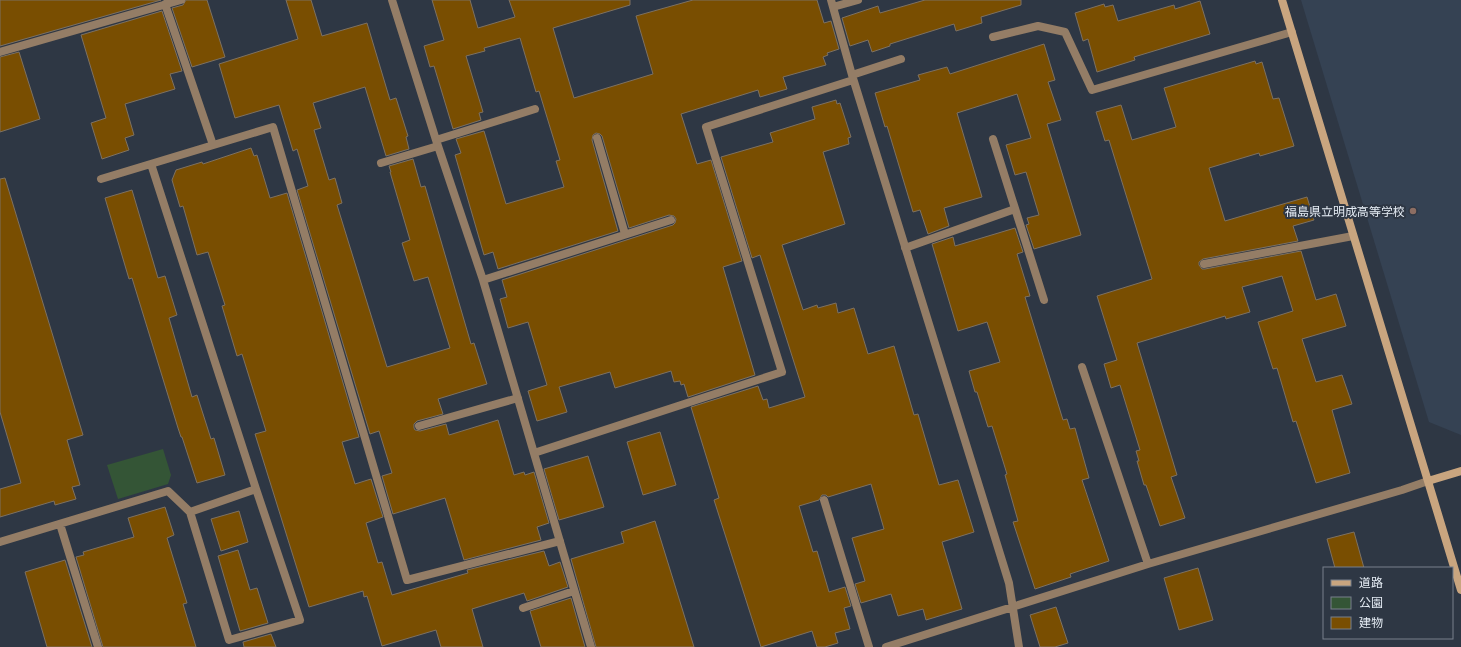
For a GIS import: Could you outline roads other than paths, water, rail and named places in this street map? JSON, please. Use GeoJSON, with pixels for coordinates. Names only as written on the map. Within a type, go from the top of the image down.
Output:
{"type":"FeatureCollection","features":[{"type":"Feature","properties":{"kind":"street"},"geometry":{"type":"LineString","coordinates":[[0,52],[181,0]]}},
{"type":"Feature","properties":{"kind":"street"},"geometry":{"type":"LineString","coordinates":[[392,0],[437,143],[483,280],[591,647]]}},
{"type":"Feature","properties":{"kind":"street"},"geometry":{"type":"LineString","coordinates":[[858,0],[832,4],[852,77],[1009,583],[1019,647]]}},
{"type":"Feature","properties":{"kind":"street"},"geometry":{"type":"LineString","coordinates":[[1282,0],[1461,590]]}},
{"type":"Feature","properties":{"kind":"street"},"geometry":{"type":"LineString","coordinates":[[165,4],[213,145]]}},
{"type":"Feature","properties":{"kind":"street"},"geometry":{"type":"LineString","coordinates":[[993,38],[1038,26],[1065,32],[1092,90],[1292,32]]}},
{"type":"Feature","properties":{"kind":"street"},"geometry":{"type":"LineString","coordinates":[[534,453],[782,372],[706,127],[852,77],[900,58]]}},
{"type":"Feature","properties":{"kind":"street"},"geometry":{"type":"LineString","coordinates":[[381,163],[535,109]]}},
{"type":"Feature","properties":{"kind":"street"},"geometry":{"type":"LineString","coordinates":[[101,179],[273,127],[407,580],[560,541]]}},
{"type":"Feature","properties":{"kind":"street"},"geometry":{"type":"LineString","coordinates":[[597,138],[625,234]]}},
{"type":"Feature","properties":{"kind":"street"},"geometry":{"type":"LineString","coordinates":[[993,139],[1044,300]]}},
{"type":"Feature","properties":{"kind":"street"},"geometry":{"type":"LineString","coordinates":[[0,542],[168,491],[190,512],[229,640],[300,620],[151,164]]}},
{"type":"Feature","properties":{"kind":"street"},"geometry":{"type":"LineString","coordinates":[[905,248],[1016,209]]}},
{"type":"Feature","properties":{"kind":"street"},"geometry":{"type":"LineString","coordinates":[[483,280],[671,220]]}},
{"type":"Feature","properties":{"kind":"street"},"geometry":{"type":"LineString","coordinates":[[1204,264],[1353,236]]}},
{"type":"Feature","properties":{"kind":"street"},"geometry":{"type":"LineString","coordinates":[[1082,367],[1148,564]]}},
{"type":"Feature","properties":{"kind":"street"},"geometry":{"type":"LineString","coordinates":[[419,426],[518,398]]}},
{"type":"Feature","properties":{"kind":"street"},"geometry":{"type":"LineString","coordinates":[[886,647],[1014,608],[1148,564],[1461,471]]}},
{"type":"Feature","properties":{"kind":"street"},"geometry":{"type":"LineString","coordinates":[[190,512],[256,488]]}},
{"type":"Feature","properties":{"kind":"street"},"geometry":{"type":"LineString","coordinates":[[824,500],[869,647]]}},
{"type":"Feature","properties":{"kind":"street"},"geometry":{"type":"LineString","coordinates":[[60,524],[98,647]]}},
{"type":"Feature","properties":{"kind":"street"},"geometry":{"type":"LineString","coordinates":[[523,608],[574,591]]}},
{"type":"Feature","properties":{"kind":"place","name":"福島県立明成高等学校"},"geometry":{"type":"Point","coordinates":[1413,211]}}]}
